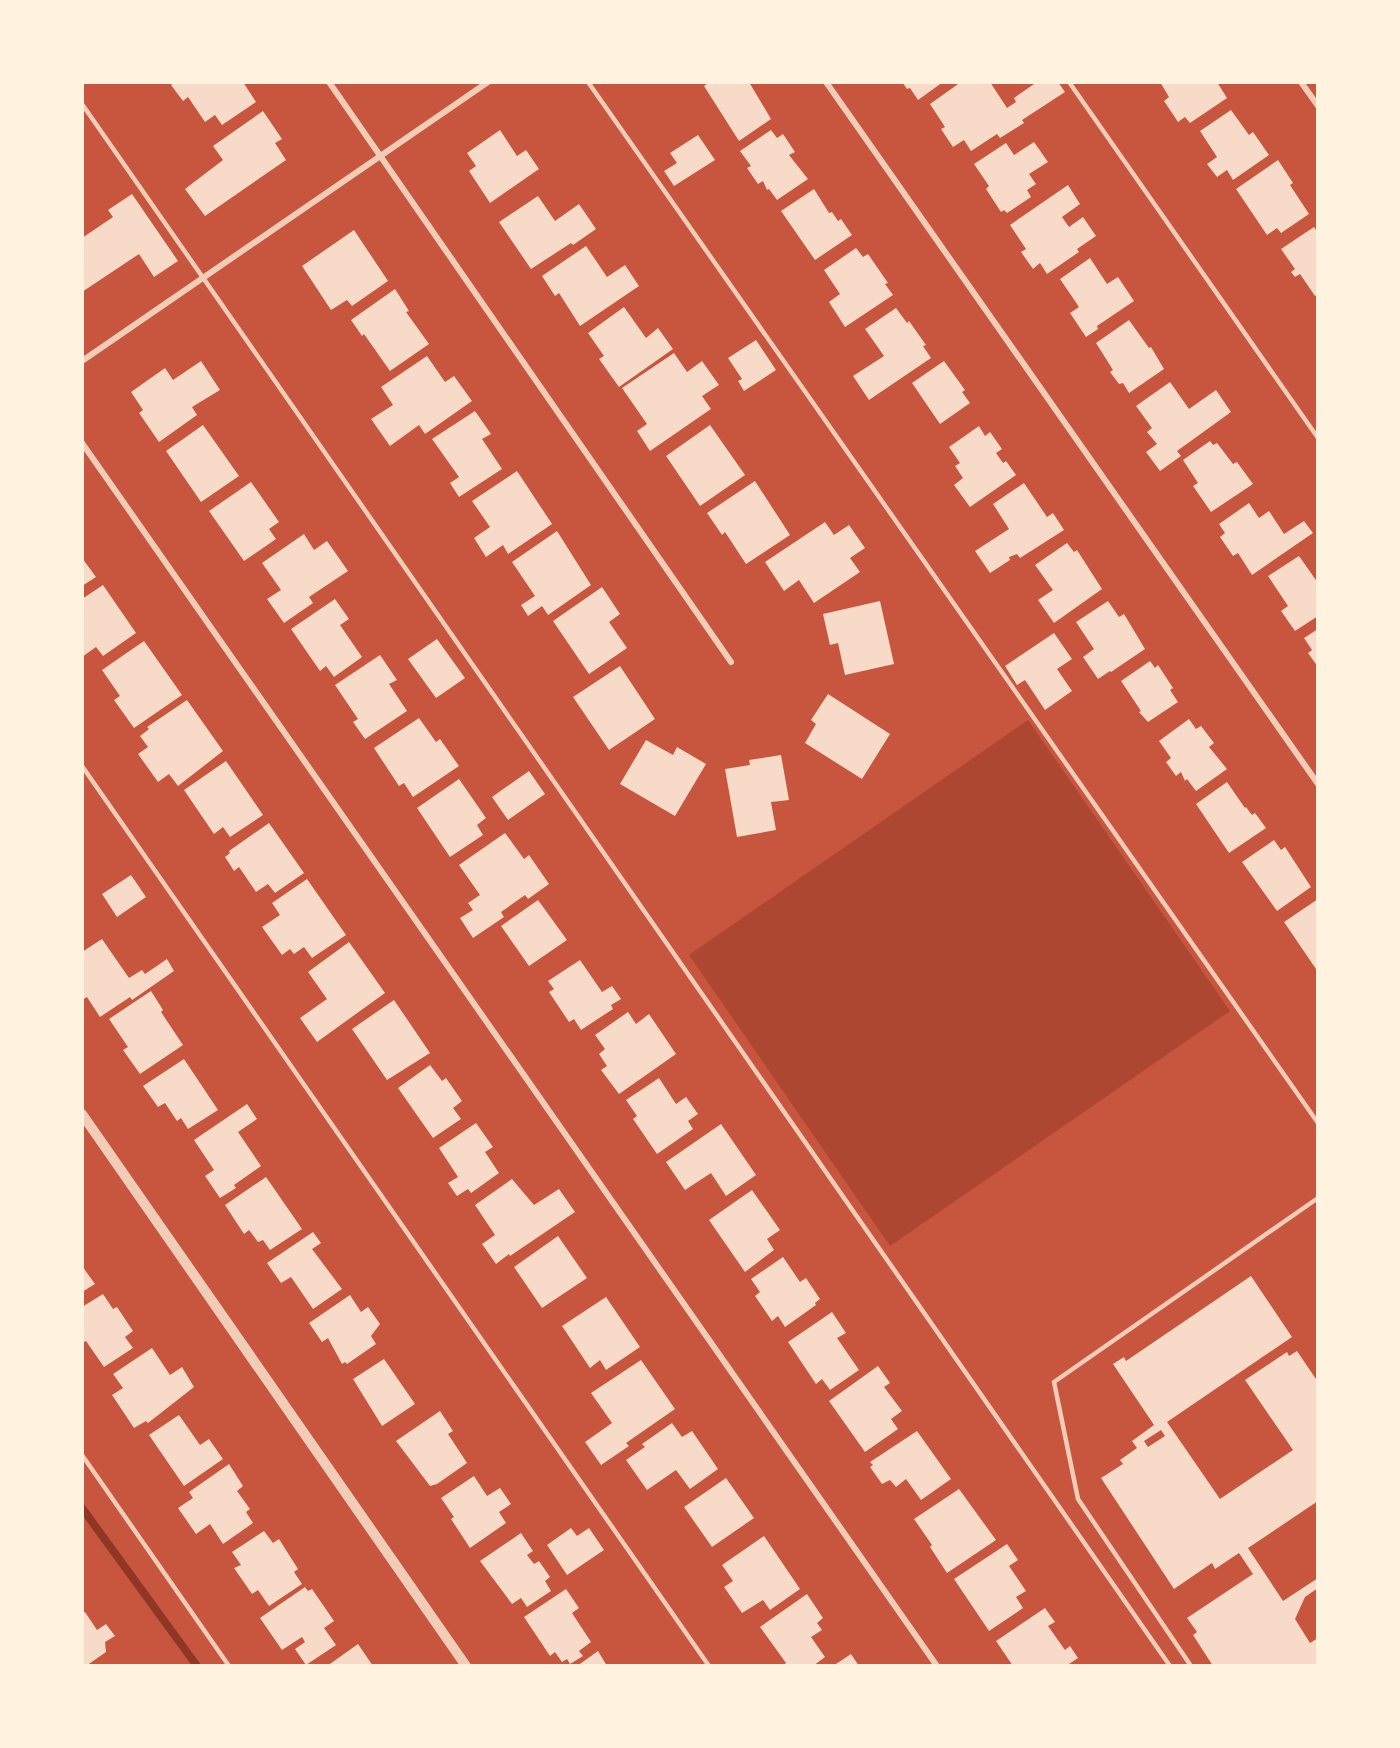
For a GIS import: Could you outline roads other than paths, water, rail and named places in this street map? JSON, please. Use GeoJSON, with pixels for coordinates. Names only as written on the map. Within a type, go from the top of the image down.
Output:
{"type":"FeatureCollection","features":[{"type":"Feature","properties":{"kind":"street"},"geometry":{"type":"LineString","coordinates":[[329,82],[731,662]]}},
{"type":"Feature","properties":{"kind":"street"},"geometry":{"type":"LineString","coordinates":[[82,361],[489,82]]}},
{"type":"Feature","properties":{"kind":"street"},"geometry":{"type":"LineString","coordinates":[[826,82],[1317,784]]}},
{"type":"Feature","properties":{"kind":"street"},"geometry":{"type":"LineString","coordinates":[[1301,82],[1317,106]]}},
{"type":"Feature","properties":{"kind":"street"},"geometry":{"type":"LineString","coordinates":[[82,443],[937,1665]]}},
{"type":"Feature","properties":{"kind":"street"},"geometry":{"type":"LineString","coordinates":[[82,1114],[466,1665]]}},
{"type":"Feature","properties":{"kind":"lane"},"geometry":{"type":"LineString","coordinates":[[588,82],[1317,1123]]}},
{"type":"Feature","properties":{"kind":"lane"},"geometry":{"type":"LineString","coordinates":[[1069,82],[1317,438]]}},
{"type":"Feature","properties":{"kind":"lane"},"geometry":{"type":"LineString","coordinates":[[82,104],[1170,1665]]}},
{"type":"Feature","properties":{"kind":"lane"},"geometry":{"type":"LineString","coordinates":[[82,766],[709,1665]]}},
{"type":"Feature","properties":{"kind":"lane"},"geometry":{"type":"LineString","coordinates":[[1191,1665],[1078,1499],[1054,1382],[1317,1198]]}},
{"type":"Feature","properties":{"kind":"lane"},"geometry":{"type":"LineString","coordinates":[[82,1455],[229,1665]]}},
{"type":"Feature","properties":{"kind":"waterway"},"geometry":{"type":"LineString","coordinates":[[82,1508],[197,1666]]}}]}
